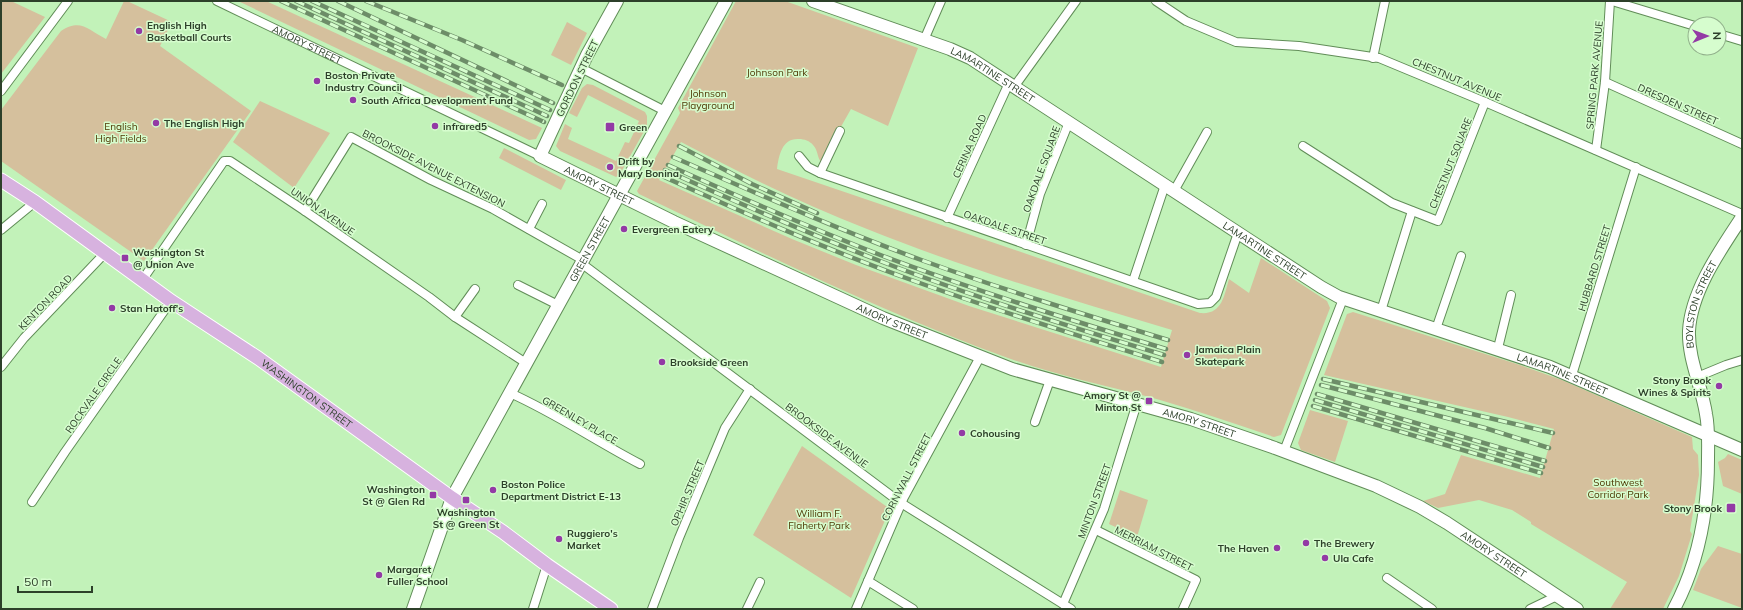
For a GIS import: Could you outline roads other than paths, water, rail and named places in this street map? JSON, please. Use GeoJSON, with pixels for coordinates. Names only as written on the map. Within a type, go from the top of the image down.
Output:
{"type":"FeatureCollection","features":[{"type":"Feature","properties":{"kind":"main road","name":"WASHINGTON STREET"},"geometry":{"type":"LineString","coordinates":[[1,180],[35,202],[143,279],[171,301],[258,358],[452,498],[504,532],[547,565],[611,609]]}},
{"type":"Feature","properties":{"kind":"street"},"geometry":{"type":"LineString","coordinates":[[1,91],[68,1]]}},
{"type":"Feature","properties":{"kind":"street","name":"AMORY STREET"},"geometry":{"type":"LineString","coordinates":[[217,1],[849,304],[980,357],[1050,380],[1137,403],[1218,427],[1372,484],[1420,507],[1457,529],[1577,609]]}},
{"type":"Feature","properties":{"kind":"street","name":"GORDON STREET"},"geometry":{"type":"LineString","coordinates":[[540,156],[581,68],[617,1]]}},
{"type":"Feature","properties":{"kind":"street","name":"GREEN STREET"},"geometry":{"type":"LineString","coordinates":[[413,609],[452,498],[726,1]]}},
{"type":"Feature","properties":{"kind":"street","name":"LAMARTINE STREET"},"geometry":{"type":"LineString","coordinates":[[813,1],[963,54],[1326,290],[1381,312],[1498,348],[1572,375],[1742,450]]}},
{"type":"Feature","properties":{"kind":"street"},"geometry":{"type":"LineString","coordinates":[[924,40],[941,1]]}},
{"type":"Feature","properties":{"kind":"street","name":"CERINA ROAD"},"geometry":{"type":"LineString","coordinates":[[948,218],[1011,85],[1076,1]]}},
{"type":"Feature","properties":{"kind":"street","name":"CHESTNUT AVENUE"},"geometry":{"type":"LineString","coordinates":[[1156,1],[1165,9],[1186,21],[1236,42],[1299,46],[1373,58],[1410,70],[1636,167],[1742,215]]}},
{"type":"Feature","properties":{"kind":"street"},"geometry":{"type":"LineString","coordinates":[[1373,58],[1385,1]]}},
{"type":"Feature","properties":{"kind":"street"},"geometry":{"type":"LineString","coordinates":[[1611,1],[1687,24]]}},
{"type":"Feature","properties":{"kind":"street","name":"SPRING PARK AVENUE"},"geometry":{"type":"LineString","coordinates":[[1596,150],[1605,82],[1611,1]]}},
{"type":"Feature","properties":{"kind":"street"},"geometry":{"type":"LineString","coordinates":[[1727,36],[1742,41]]}},
{"type":"Feature","properties":{"kind":"street"},"geometry":{"type":"LineString","coordinates":[[581,68],[665,111]]}},
{"type":"Feature","properties":{"kind":"street","name":"DRESDEN STREET"},"geometry":{"type":"LineString","coordinates":[[1605,82],[1742,144]]}},
{"type":"Feature","properties":{"kind":"street","name":"CHESTNUT SQUARE"},"geometry":{"type":"LineString","coordinates":[[1303,146],[1392,203],[1438,221],[1485,102]]}},
{"type":"Feature","properties":{"kind":"street","name":"OAKDALE SQUARE"},"geometry":{"type":"LineString","coordinates":[[1026,245],[1040,194],[1069,122]]}},
{"type":"Feature","properties":{"kind":"street"},"geometry":{"type":"LineString","coordinates":[[820,173],[840,131]]}},
{"type":"Feature","properties":{"kind":"street"},"geometry":{"type":"LineString","coordinates":[[1133,281],[1170,188],[1207,132]]}},
{"type":"Feature","properties":{"kind":"street","name":"BROOKSIDE AVENUE EXTENSION"},"geometry":{"type":"LineString","coordinates":[[305,211],[351,137],[492,209],[582,261]]}},
{"type":"Feature","properties":{"kind":"street","name":"OAKDALE STREET"},"geometry":{"type":"LineString","coordinates":[[798,156],[808,167],[820,173],[1194,303],[1204,304],[1215,300],[1238,233]]}},
{"type":"Feature","properties":{"kind":"street","name":"UNION AVENUE"},"geometry":{"type":"LineString","coordinates":[[143,279],[224,162],[230,161],[305,211],[455,317],[526,363]]}},
{"type":"Feature","properties":{"kind":"street","name":"HUBBARD STREET"},"geometry":{"type":"LineString","coordinates":[[1572,375],[1636,167]]}},
{"type":"Feature","properties":{"kind":"street"},"geometry":{"type":"LineString","coordinates":[[1,230],[35,202]]}},
{"type":"Feature","properties":{"kind":"street"},"geometry":{"type":"LineString","coordinates":[[529,230],[542,204]]}},
{"type":"Feature","properties":{"kind":"street"},"geometry":{"type":"LineString","coordinates":[[1381,312],[1412,211]]}},
{"type":"Feature","properties":{"kind":"street","name":"BOYLSTON STREET"},"geometry":{"type":"LineString","coordinates":[[1674,609],[1687,579],[1703,527],[1708,487],[1708,435],[1705,410],[1690,340],[1692,316],[1705,279],[1719,252],[1742,215]]}},
{"type":"Feature","properties":{"kind":"street","name":"KENTON ROAD"},"geometry":{"type":"LineString","coordinates":[[1,367],[24,338],[105,253]]}},
{"type":"Feature","properties":{"kind":"street"},"geometry":{"type":"LineString","coordinates":[[1436,329],[1461,256]]}},
{"type":"Feature","properties":{"kind":"street","name":"BROOKSIDE AVENUE"},"geometry":{"type":"LineString","coordinates":[[582,261],[901,503],[1071,609]]}},
{"type":"Feature","properties":{"kind":"street"},"geometry":{"type":"LineString","coordinates":[[518,285],[558,305]]}},
{"type":"Feature","properties":{"kind":"street"},"geometry":{"type":"LineString","coordinates":[[455,317],[475,288]]}},
{"type":"Feature","properties":{"kind":"street"},"geometry":{"type":"LineString","coordinates":[[1498,348],[1511,295]]}},
{"type":"Feature","properties":{"kind":"street"},"geometry":{"type":"LineString","coordinates":[[1284,451],[1343,298]]}},
{"type":"Feature","properties":{"kind":"street","name":"ROCKVALE CIRCLE"},"geometry":{"type":"LineString","coordinates":[[32,502],[65,452],[171,301]]}},
{"type":"Feature","properties":{"kind":"street","name":"CORNWALL STREET"},"geometry":{"type":"LineString","coordinates":[[856,609],[901,503],[980,357]]}},
{"type":"Feature","properties":{"kind":"street"},"geometry":{"type":"LineString","coordinates":[[1697,377],[1742,360]]}},
{"type":"Feature","properties":{"kind":"street"},"geometry":{"type":"LineString","coordinates":[[1035,422],[1050,380]]}},
{"type":"Feature","properties":{"kind":"street","name":"OPHIR STREET"},"geometry":{"type":"LineString","coordinates":[[652,609],[679,538],[725,428],[750,389]]}},
{"type":"Feature","properties":{"kind":"street","name":"GREENLEY PLACE"},"geometry":{"type":"LineString","coordinates":[[510,393],[569,423],[606,446],[640,464]]}},
{"type":"Feature","properties":{"kind":"street","name":"MINTON STREET"},"geometry":{"type":"LineString","coordinates":[[1063,604],[1096,530],[1137,403]]}},
{"type":"Feature","properties":{"kind":"street","name":"MERRIAM STREET"},"geometry":{"type":"LineString","coordinates":[[1096,530],[1196,580],[1183,609]]}},
{"type":"Feature","properties":{"kind":"street"},"geometry":{"type":"LineString","coordinates":[[533,609],[547,565]]}},
{"type":"Feature","properties":{"kind":"street"},"geometry":{"type":"LineString","coordinates":[[1387,578],[1432,609]]}},
{"type":"Feature","properties":{"kind":"street"},"geometry":{"type":"LineString","coordinates":[[868,581],[913,609]]}},
{"type":"Feature","properties":{"kind":"street"},"geometry":{"type":"LineString","coordinates":[[748,609],[760,582]]}},
{"type":"Feature","properties":{"kind":"street"},"geometry":{"type":"LineString","coordinates":[[1530,609],[1557,596]]}},
{"type":"Feature","properties":{"kind":"railway"},"geometry":{"type":"LineString","coordinates":[[281,1],[544,122]]}},
{"type":"Feature","properties":{"kind":"railway"},"geometry":{"type":"LineString","coordinates":[[296,1],[547,116]]}},
{"type":"Feature","properties":{"kind":"railway"},"geometry":{"type":"LineString","coordinates":[[312,1],[550,110]]}},
{"type":"Feature","properties":{"kind":"railway"},"geometry":{"type":"LineString","coordinates":[[338,1],[553,103]]}},
{"type":"Feature","properties":{"kind":"railway"},"geometry":{"type":"LineString","coordinates":[[366,1],[462,40],[562,85]]}},
{"type":"Feature","properties":{"kind":"railway"},"geometry":{"type":"LineString","coordinates":[[679,146],[752,184],[817,213]]}},
{"type":"Feature","properties":{"kind":"railway"},"geometry":{"type":"LineString","coordinates":[[673,157],[766,198],[924,261],[1076,312],[1168,340]]}},
{"type":"Feature","properties":{"kind":"railway"},"geometry":{"type":"LineString","coordinates":[[668,165],[775,212],[918,269],[1059,316],[1166,349]]}},
{"type":"Feature","properties":{"kind":"railway"},"geometry":{"type":"LineString","coordinates":[[665,170],[799,228],[950,287],[1021,311],[1164,355]]}},
{"type":"Feature","properties":{"kind":"railway"},"geometry":{"type":"LineString","coordinates":[[662,176],[788,232],[852,258],[947,293],[1162,362]]}},
{"type":"Feature","properties":{"kind":"railway"},"geometry":{"type":"LineString","coordinates":[[1323,379],[1553,433]]}},
{"type":"Feature","properties":{"kind":"railway"},"geometry":{"type":"LineString","coordinates":[[1321,385],[1485,428],[1549,448]]}},
{"type":"Feature","properties":{"kind":"railway"},"geometry":{"type":"LineString","coordinates":[[1317,394],[1545,461]]}},
{"type":"Feature","properties":{"kind":"railway"},"geometry":{"type":"LineString","coordinates":[[1315,400],[1543,467]]}},
{"type":"Feature","properties":{"kind":"railway"},"geometry":{"type":"LineString","coordinates":[[1313,406],[1541,473]]}},
{"type":"Feature","properties":{"kind":"place","name":"English High Basketball Courts"},"geometry":{"type":"Point","coordinates":[139,31]}},
{"type":"Feature","properties":{"kind":"place","name":"Boston Private Industry Council"},"geometry":{"type":"Point","coordinates":[317,81]}},
{"type":"Feature","properties":{"kind":"place","name":"South Africa Development Fund"},"geometry":{"type":"Point","coordinates":[353,100]}},
{"type":"Feature","properties":{"kind":"place","name":"The English High"},"geometry":{"type":"Point","coordinates":[156,123]}},
{"type":"Feature","properties":{"kind":"place","name":"infrared5"},"geometry":{"type":"Point","coordinates":[435,126]}},
{"type":"Feature","properties":{"kind":"place","name":"Green"},"geometry":{"type":"Point","coordinates":[610,127]}},
{"type":"Feature","properties":{"kind":"place","name":"Drift by Mary Bonina"},"geometry":{"type":"Point","coordinates":[610,167]}},
{"type":"Feature","properties":{"kind":"place","name":"Evergreen Eatery"},"geometry":{"type":"Point","coordinates":[624,229]}},
{"type":"Feature","properties":{"kind":"place","name":"Washington St @ Union Ave"},"geometry":{"type":"Point","coordinates":[125,258]}},
{"type":"Feature","properties":{"kind":"place","name":"Stan Hatoff's"},"geometry":{"type":"Point","coordinates":[112,308]}},
{"type":"Feature","properties":{"kind":"place","name":"Jamaica Plain Skatepark"},"geometry":{"type":"Point","coordinates":[1187,355]}},
{"type":"Feature","properties":{"kind":"place","name":"Brookside Green"},"geometry":{"type":"Point","coordinates":[662,362]}},
{"type":"Feature","properties":{"kind":"place","name":"Stony Brook Wines & Spirits"},"geometry":{"type":"Point","coordinates":[1719,386]}},
{"type":"Feature","properties":{"kind":"place","name":"Amory St @ Minton St"},"geometry":{"type":"Point","coordinates":[1149,401]}},
{"type":"Feature","properties":{"kind":"place","name":"Cohousing"},"geometry":{"type":"Point","coordinates":[962,433]}},
{"type":"Feature","properties":{"kind":"place","name":"Boston Police Department District E-13"},"geometry":{"type":"Point","coordinates":[493,490]}},
{"type":"Feature","properties":{"kind":"place","name":"Washington St @ Glen Rd"},"geometry":{"type":"Point","coordinates":[433,495]}},
{"type":"Feature","properties":{"kind":"place","name":"Washington St @ Green St"},"geometry":{"type":"Point","coordinates":[466,500]}},
{"type":"Feature","properties":{"kind":"place","name":"Stony Brook"},"geometry":{"type":"Point","coordinates":[1731,508]}},
{"type":"Feature","properties":{"kind":"place","name":"Ruggiero's Market"},"geometry":{"type":"Point","coordinates":[559,539]}},
{"type":"Feature","properties":{"kind":"place","name":"The Brewery"},"geometry":{"type":"Point","coordinates":[1306,543]}},
{"type":"Feature","properties":{"kind":"place","name":"The Haven"},"geometry":{"type":"Point","coordinates":[1277,548]}},
{"type":"Feature","properties":{"kind":"place","name":"Ula Cafe"},"geometry":{"type":"Point","coordinates":[1325,558]}},
{"type":"Feature","properties":{"kind":"place","name":"Margaret Fuller School"},"geometry":{"type":"Point","coordinates":[379,575]}},
{"type":"Feature","properties":{"kind":"park label","name":"Johnson Park"},"geometry":{"type":"Point","coordinates":[777,72]}},
{"type":"Feature","properties":{"kind":"park label","name":"Johnson Playground"},"geometry":{"type":"Point","coordinates":[708,98]}},
{"type":"Feature","properties":{"kind":"park label","name":"English High Fields"},"geometry":{"type":"Point","coordinates":[121,132]}},
{"type":"Feature","properties":{"kind":"park label","name":"Southwest Corridor Park"},"geometry":{"type":"Point","coordinates":[1618,488]}},
{"type":"Feature","properties":{"kind":"park label","name":"William F. Flaherty Park"},"geometry":{"type":"Point","coordinates":[819,518]}}]}
